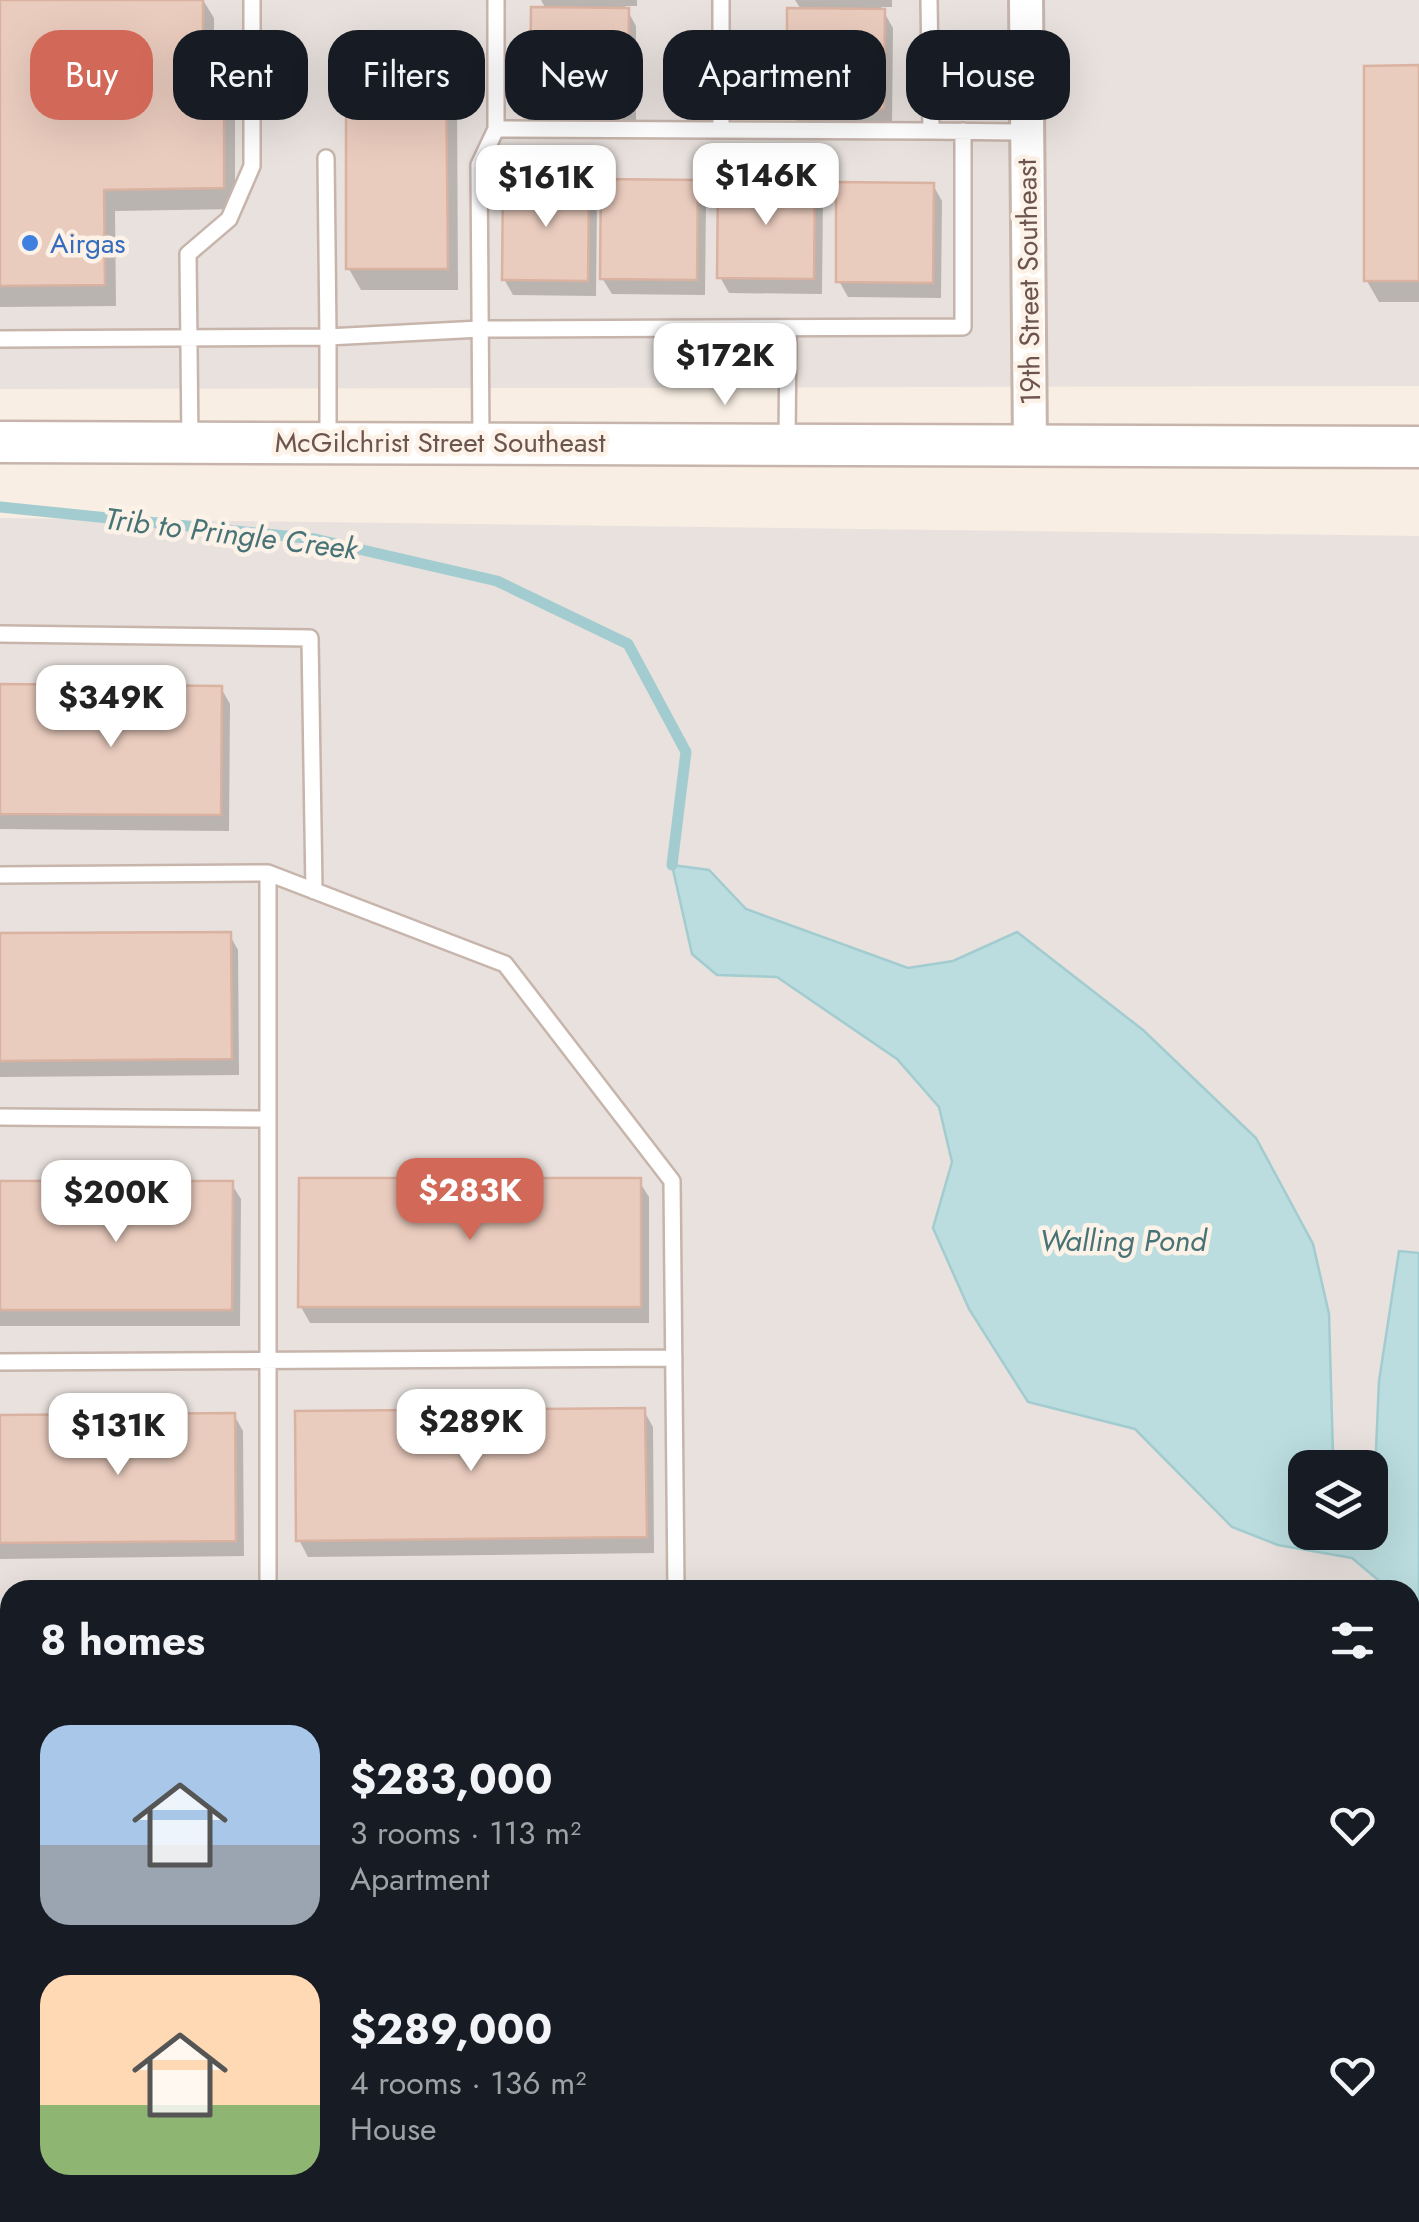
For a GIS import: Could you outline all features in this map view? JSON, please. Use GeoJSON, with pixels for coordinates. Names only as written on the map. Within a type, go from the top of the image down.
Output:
{"type":"FeatureCollection","features":[{"type":"Feature","properties":{"kind":"street","name":"19th Street Southeast"},"geometry":{"type":"LineString","coordinates":[[1026,0],[1030,444]]}},
{"type":"Feature","properties":{"kind":"street","name":"McGilchrist Street Southeast"},"geometry":{"type":"LineString","coordinates":[[16,442],[1419,447]]}},
{"type":"Feature","properties":{"kind":"lane"},"geometry":{"type":"LineString","coordinates":[[481,442],[479,165],[496,129],[496,0]]}},
{"type":"Feature","properties":{"kind":"lane"},"geometry":{"type":"LineString","coordinates":[[721,0],[721,129]]}},
{"type":"Feature","properties":{"kind":"lane"},"geometry":{"type":"LineString","coordinates":[[929,0],[931,131]]}},
{"type":"Feature","properties":{"kind":"lane"},"geometry":{"type":"LineString","coordinates":[[190,442],[188,254],[229,219],[252,166],[252,1]]}},
{"type":"Feature","properties":{"kind":"lane"},"geometry":{"type":"LineString","coordinates":[[496,129],[1026,132]]}},
{"type":"Feature","properties":{"kind":"lane"},"geometry":{"type":"LineString","coordinates":[[0,339],[328,338],[480,329],[962,327],[964,131]]}},
{"type":"Feature","properties":{"kind":"lane"},"geometry":{"type":"LineString","coordinates":[[326,158],[328,442]]}},
{"type":"Feature","properties":{"kind":"lane"},"geometry":{"type":"LineString","coordinates":[[787,443],[788,328]]}},
{"type":"Feature","properties":{"kind":"lane"},"geometry":{"type":"LineString","coordinates":[[0,634],[310,638],[314,891]]}},
{"type":"Feature","properties":{"kind":"lane"},"geometry":{"type":"LineString","coordinates":[[268,874],[268,1580]]}},
{"type":"Feature","properties":{"kind":"lane"},"geometry":{"type":"LineString","coordinates":[[0,875],[268,874],[505,964],[672,1181],[676,1580]]}},
{"type":"Feature","properties":{"kind":"lane"},"geometry":{"type":"LineString","coordinates":[[0,1117],[268,1119]]}},
{"type":"Feature","properties":{"kind":"lane"},"geometry":{"type":"LineString","coordinates":[[0,1362],[674,1358]]}},
{"type":"Feature","properties":{"kind":"shaded area"},"geometry":{"type":"Polygon","coordinates":[[[0,0],[1419,0],[1419,386],[0,389],[0,0]]]}},
{"type":"Feature","properties":{"kind":"shaded area"},"geometry":{"type":"Polygon","coordinates":[[[0,518],[1419,536],[1419,1580],[0,1580],[0,518]]]}},
{"type":"Feature","properties":{"kind":"water","name":"Walling Pond"},"geometry":{"type":"Polygon","coordinates":[[[672,865],[709,870],[746,909],[908,968],[953,961],[1017,932],[1143,1030],[1256,1138],[1313,1244],[1329,1314],[1333,1450],[1288,1450],[1288,1547],[1232,1527],[1135,1429],[1028,1402],[969,1309],[933,1228],[952,1162],[939,1107],[897,1059],[777,977],[717,975],[692,954],[672,865]]]}},
{"type":"Feature","properties":{"kind":"water","name":"Walling Pond"},"geometry":{"type":"Polygon","coordinates":[[[1399,1251],[1419,1253],[1419,1580],[1378,1580],[1352,1558],[1306,1550],[1388,1550],[1388,1450],[1376,1450],[1379,1381],[1399,1251]]]}},
{"type":"Feature","properties":{"kind":"building"},"geometry":{"type":"Polygon","coordinates":[[[0,0],[203,0],[203,30],[173,30],[173,120],[224,120],[224,188],[104,190],[105,285],[0,286],[0,0]]]}},
{"type":"Feature","properties":{"kind":"building"},"geometry":{"type":"Polygon","coordinates":[[[531,7],[629,8],[629,30],[531,30],[531,7]]]}},
{"type":"Feature","properties":{"kind":"building"},"geometry":{"type":"Polygon","coordinates":[[[787,8],[885,9],[885,30],[787,30],[787,8]]]}},
{"type":"Feature","properties":{"kind":"building"},"geometry":{"type":"Polygon","coordinates":[[[1419,65],[1419,281],[1364,281],[1364,66],[1419,65]]]}},
{"type":"Feature","properties":{"kind":"building"},"geometry":{"type":"Polygon","coordinates":[[[346,120],[446,120],[448,269],[346,269],[346,120]]]}},
{"type":"Feature","properties":{"kind":"building"},"geometry":{"type":"Polygon","coordinates":[[[718,178],[815,179],[814,279],[717,278],[718,178]]]}},
{"type":"Feature","properties":{"kind":"building"},"geometry":{"type":"Polygon","coordinates":[[[503,179],[589,180],[588,281],[502,280],[503,179]]]}},
{"type":"Feature","properties":{"kind":"building"},"geometry":{"type":"Polygon","coordinates":[[[601,179],[698,180],[697,280],[600,279],[601,179]]]}},
{"type":"Feature","properties":{"kind":"building"},"geometry":{"type":"Polygon","coordinates":[[[836,182],[934,183],[933,283],[836,282],[836,182]]]}},
{"type":"Feature","properties":{"kind":"building"},"geometry":{"type":"Polygon","coordinates":[[[0,684],[222,686],[221,815],[0,814],[0,684]]]}},
{"type":"Feature","properties":{"kind":"building"},"geometry":{"type":"Polygon","coordinates":[[[231,932],[232,1059],[0,1061],[0,933],[231,932]]]}},
{"type":"Feature","properties":{"kind":"building"},"geometry":{"type":"Polygon","coordinates":[[[299,1178],[641,1178],[641,1307],[298,1307],[299,1178]]]}},
{"type":"Feature","properties":{"kind":"building"},"geometry":{"type":"Polygon","coordinates":[[[0,1181],[233,1181],[232,1310],[0,1310],[0,1181]]]}},
{"type":"Feature","properties":{"kind":"building"},"geometry":{"type":"Polygon","coordinates":[[[645,1408],[647,1537],[296,1541],[295,1411],[645,1408]]]}},
{"type":"Feature","properties":{"kind":"building"},"geometry":{"type":"Polygon","coordinates":[[[235,1413],[236,1541],[0,1543],[0,1415],[235,1413]]]}},
{"type":"Feature","properties":{"kind":"waterway","name":"Trib to Pringle Creek"},"geometry":{"type":"LineString","coordinates":[[0,507],[315,539],[497,581],[628,644],[686,752],[672,865]]}},
{"type":"Feature","properties":{"kind":"place","name":"Airgas"},"geometry":{"type":"Point","coordinates":[30,243]}}]}
